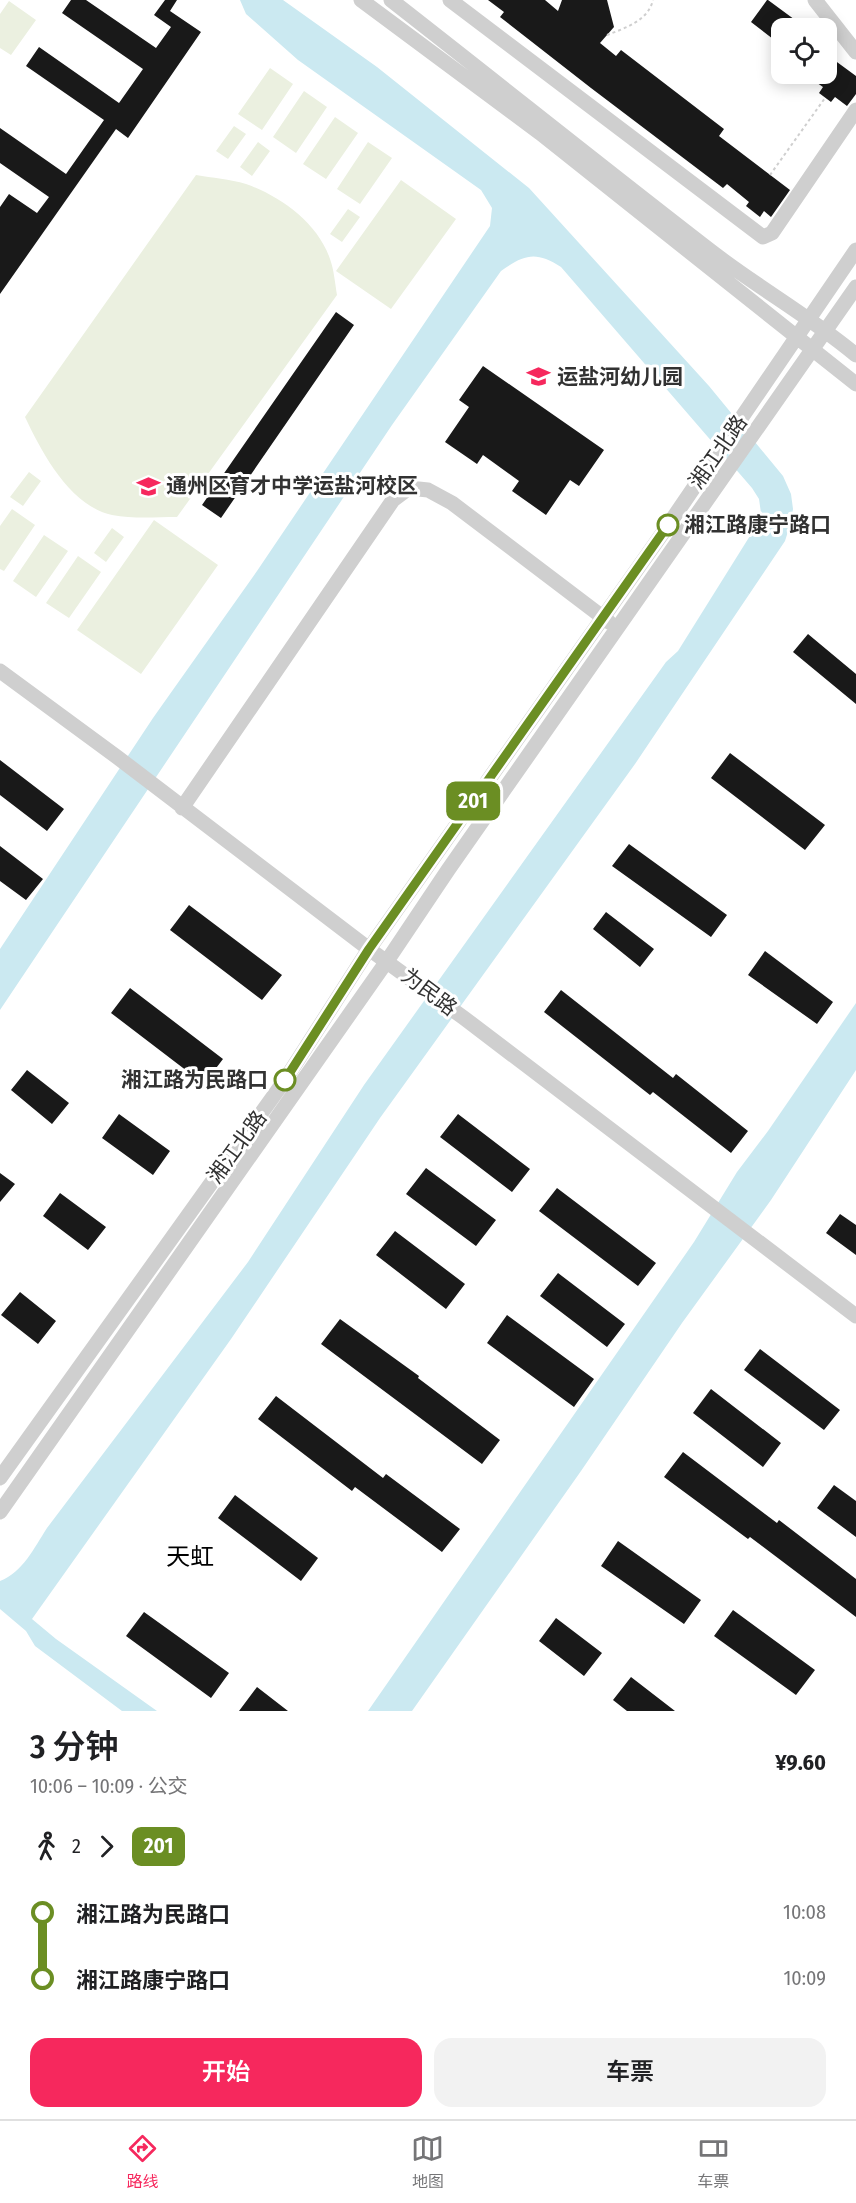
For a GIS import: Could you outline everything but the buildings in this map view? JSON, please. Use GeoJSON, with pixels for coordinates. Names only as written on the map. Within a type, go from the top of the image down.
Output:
{"type":"FeatureCollection","features":[{"type":"Feature","properties":{"kind":"street"},"geometry":{"type":"LineString","coordinates":[[361,0],[540,133],[856,384]]}},
{"type":"Feature","properties":{"kind":"street"},"geometry":{"type":"LineString","coordinates":[[391,0],[720,257],[826,330],[856,355]]}},
{"type":"Feature","properties":{"kind":"street"},"geometry":{"type":"LineString","coordinates":[[450,0],[763,237],[772,233],[856,110]]}},
{"type":"Feature","properties":{"kind":"street"},"geometry":{"type":"LineString","coordinates":[[815,0],[856,52]]}},
{"type":"Feature","properties":{"kind":"street","name":"湘江北路"},"geometry":{"type":"LineString","coordinates":[[0,1478],[285,1080],[369,949],[603,618],[856,250]]}},
{"type":"Feature","properties":{"kind":"street","name":"湘江北路"},"geometry":{"type":"LineString","coordinates":[[0,1512],[856,287]]}},
{"type":"Feature","properties":{"kind":"street"},"geometry":{"type":"LineString","coordinates":[[182,807],[393,500],[409,488],[429,490],[452,503],[618,630]]}},
{"type":"Feature","properties":{"kind":"street","name":"为民路"},"geometry":{"type":"LineString","coordinates":[[0,671],[464,1018],[856,1316]]}},
{"type":"Feature","properties":{"kind":"path"},"geometry":{"type":"LineString","coordinates":[[607,35],[636,22],[651,9],[653,0]]}},
{"type":"Feature","properties":{"kind":"path"},"geometry":{"type":"LineString","coordinates":[[770,175],[825,98]]}},
{"type":"Feature","properties":{"kind":"green space"},"geometry":{"type":"Polygon","coordinates":[[[9,1],[36,20],[11,55],[0,48],[0,14],[9,1]]]}},
{"type":"Feature","properties":{"kind":"green space"},"geometry":{"type":"Polygon","coordinates":[[[270,68],[293,84],[262,130],[238,114],[270,68]]]}},
{"type":"Feature","properties":{"kind":"green space"},"geometry":{"type":"Polygon","coordinates":[[[304,91],[327,107],[296,153],[273,137],[304,91]]]}},
{"type":"Feature","properties":{"kind":"green space"},"geometry":{"type":"Polygon","coordinates":[[[335,117],[358,133],[326,179],[303,164],[335,117]]]}},
{"type":"Feature","properties":{"kind":"green space"},"geometry":{"type":"Polygon","coordinates":[[[234,126],[246,134],[228,159],[216,151],[234,126]]]}},
{"type":"Feature","properties":{"kind":"green space"},"geometry":{"type":"Polygon","coordinates":[[[258,142],[270,151],[252,176],[240,167],[258,142]]]}},
{"type":"Feature","properties":{"kind":"green space"},"geometry":{"type":"Polygon","coordinates":[[[368,142],[392,158],[360,204],[337,189],[368,142]]]}},
{"type":"Feature","properties":{"kind":"green space"},"geometry":{"type":"Polygon","coordinates":[[[196,175],[246,184],[272,196],[296,212],[317,234],[324,246],[330,259],[337,295],[177,517],[112,515],[97,510],[70,490],[49,461],[25,417],[196,175]]]}},
{"type":"Feature","properties":{"kind":"green space"},"geometry":{"type":"Polygon","coordinates":[[[401,180],[456,219],[391,309],[336,271],[401,180]]]}},
{"type":"Feature","properties":{"kind":"green space"},"geometry":{"type":"Polygon","coordinates":[[[348,209],[360,217],[342,242],[330,234],[348,209]]]}},
{"type":"Feature","properties":{"kind":"green space"},"geometry":{"type":"Polygon","coordinates":[[[29,472],[41,481],[23,506],[10,497],[29,472]]]}},
{"type":"Feature","properties":{"kind":"green space"},"geometry":{"type":"Polygon","coordinates":[[[12,509],[35,525],[4,571],[0,569],[0,526],[12,509]]]}},
{"type":"Feature","properties":{"kind":"green space"},"geometry":{"type":"Polygon","coordinates":[[[154,520],[218,565],[141,674],[77,630],[154,520]]]}},
{"type":"Feature","properties":{"kind":"green space"},"geometry":{"type":"Polygon","coordinates":[[[112,528],[124,537],[106,562],[94,553],[112,528]]]}},
{"type":"Feature","properties":{"kind":"green space"},"geometry":{"type":"Polygon","coordinates":[[[44,535],[68,551],[36,597],[13,581],[44,535]]]}},
{"type":"Feature","properties":{"kind":"green space"},"geometry":{"type":"Polygon","coordinates":[[[78,556],[101,572],[69,618],[46,603],[78,556]]]}},
{"type":"Feature","properties":{"kind":"water"},"geometry":{"type":"Polygon","coordinates":[[[240,0],[283,0],[377,67],[529,188],[709,386],[783,476],[791,494],[793,509],[785,541],[635,764],[380,1118],[231,1339],[32,1619],[56,1639],[157,1711],[122,1711],[35,1646],[26,1631],[0,1609],[0,1581],[22,1566],[47,1528],[248,1262],[364,1085],[666,662],[678,651],[758,523],[761,513],[759,499],[752,488],[561,267],[537,257],[524,258],[509,265],[501,271],[392,425],[0,1010],[0,949],[153,718],[257,571],[490,226],[492,208],[481,190],[298,60],[246,14],[240,0]]]}},
{"type":"Feature","properties":{"kind":"water"},"geometry":{"type":"Polygon","coordinates":[[[856,1003],[856,1070],[771,1200],[682,1323],[412,1711],[368,1711],[694,1242],[737,1172],[856,1003]]]}},
{"type":"Feature","properties":{"kind":"bus line","name":"201"},"geometry":{"type":"LineString","coordinates":[[285,1080],[369,949],[668,525]]}},
{"type":"Feature","properties":{"kind":"place","name":"运盐河幼儿园"},"geometry":{"type":"Point","coordinates":[539,377]}},
{"type":"Feature","properties":{"kind":"place","name":"通州区育才中学运盐河校区"},"geometry":{"type":"Point","coordinates":[148,486]}},
{"type":"Feature","properties":{"kind":"place","name":"湘江路康宁路口"},"geometry":{"type":"Point","coordinates":[668,525]}},
{"type":"Feature","properties":{"kind":"place","name":"湘江路为民路口"},"geometry":{"type":"Point","coordinates":[285,1080]}},
{"type":"Feature","properties":{"kind":"district","name":"天虹"},"geometry":{"type":"Point","coordinates":[190,1557]}}]}
